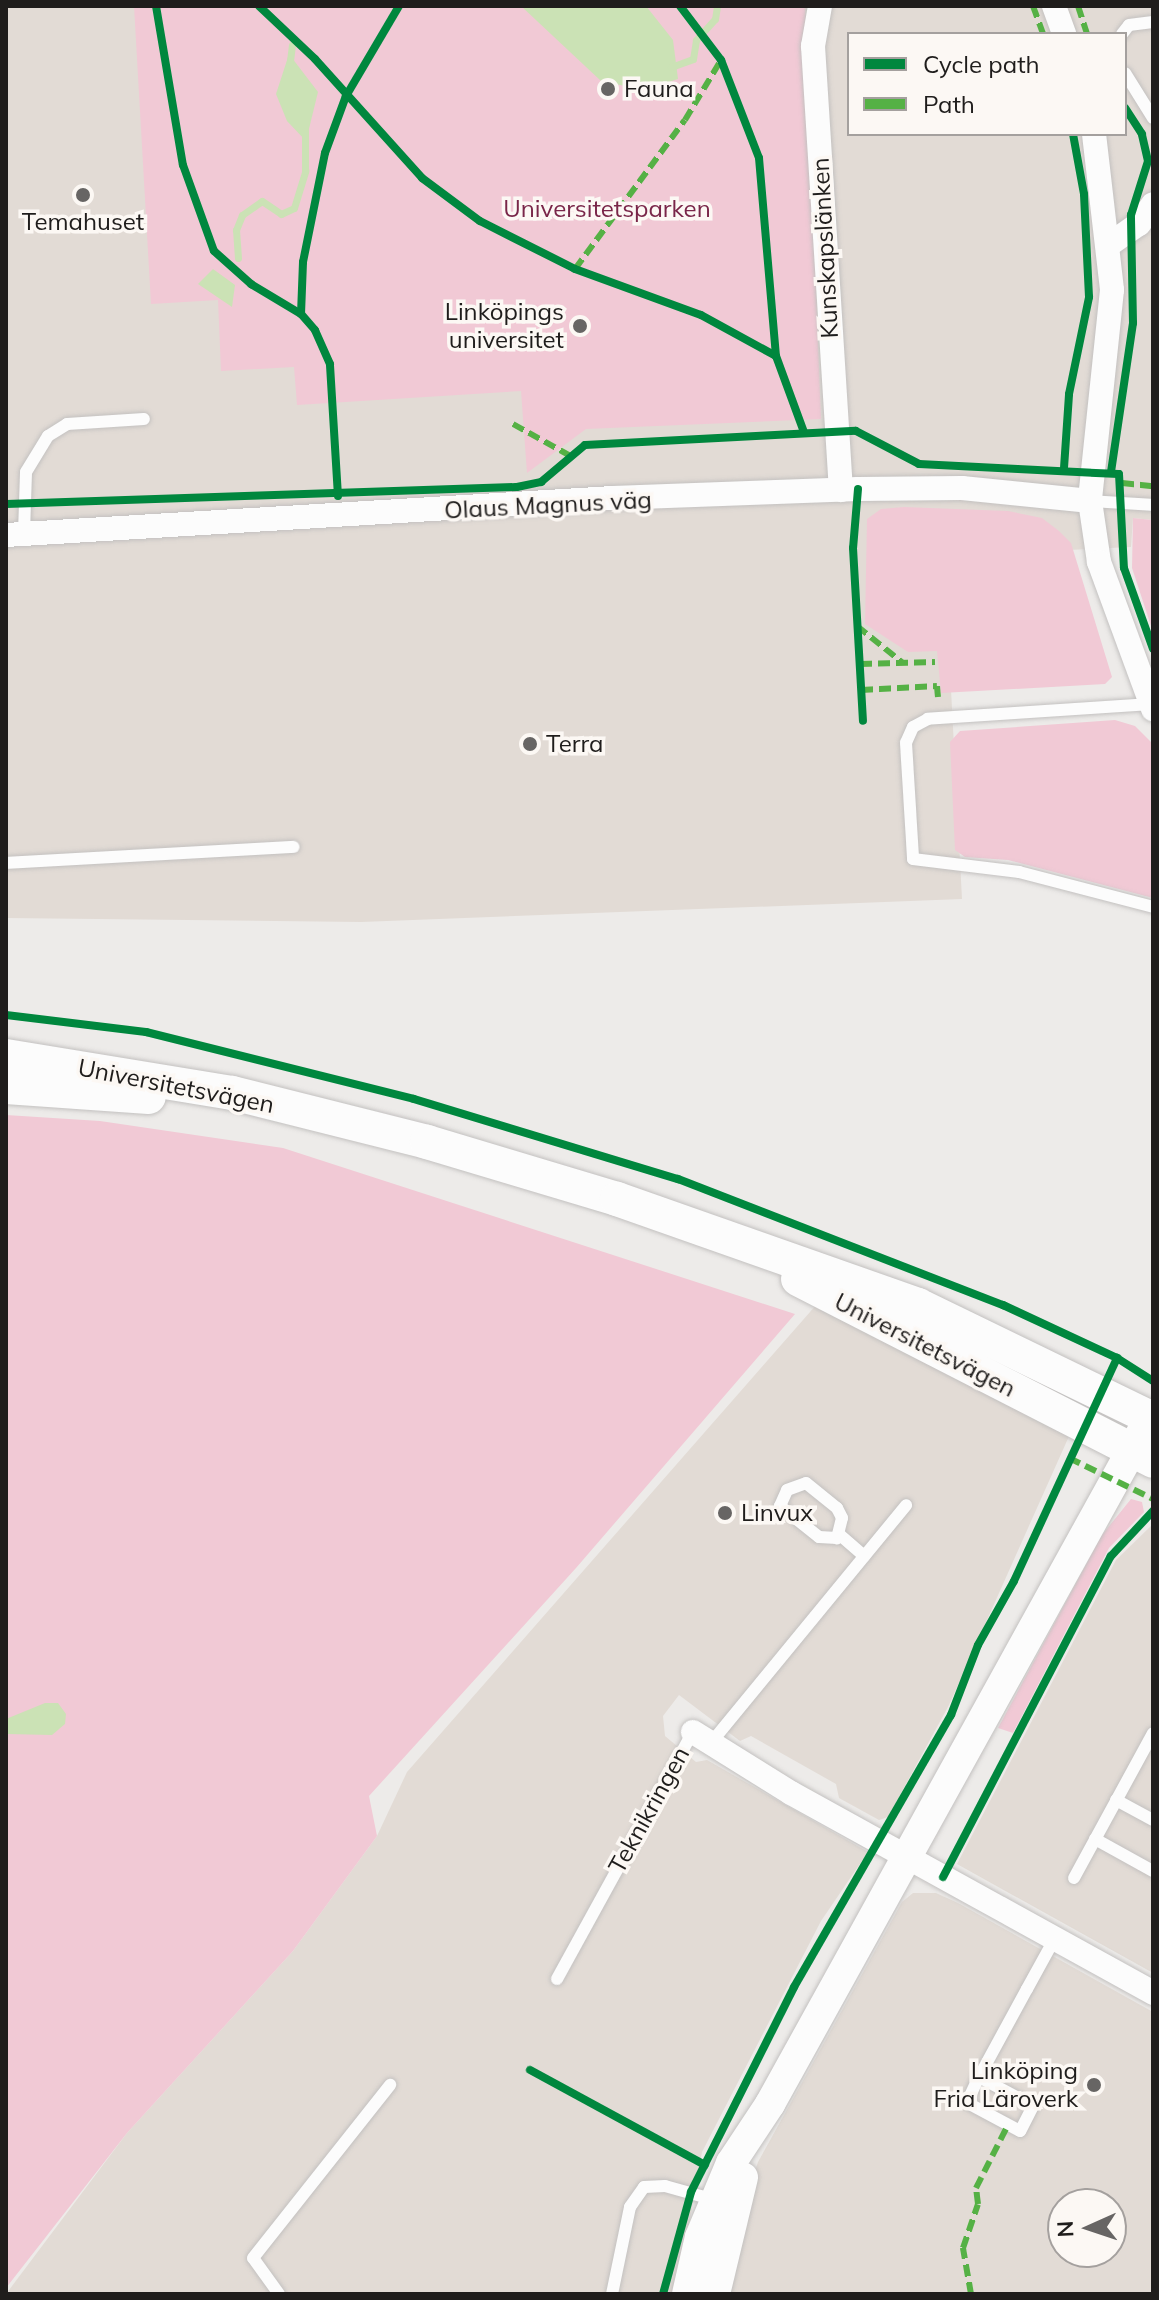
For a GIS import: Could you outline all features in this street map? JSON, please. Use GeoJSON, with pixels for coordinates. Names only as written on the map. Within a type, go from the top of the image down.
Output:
{"type":"FeatureCollection","features":[{"type":"Feature","properties":{"kind":"main road","name":"Universitetsvägen"},"geometry":{"type":"LineString","coordinates":[[6,1056],[232,1093],[506,1164],[918,1305],[1152,1415]]}},
{"type":"Feature","properties":{"kind":"main road","name":"Universitetsvägen"},"geometry":{"type":"LineString","coordinates":[[6,1087],[167,1099],[345,1121]]}},
{"type":"Feature","properties":{"kind":"main road","name":"Universitetsvägen"},"geometry":{"type":"LineString","coordinates":[[698,1228],[1142,1456]]}},
{"type":"Feature","properties":{"kind":"street","name":"Kunskapslänken"},"geometry":{"type":"LineString","coordinates":[[820,6],[813,46],[841,490]]}},
{"type":"Feature","properties":{"kind":"street"},"geometry":{"type":"LineString","coordinates":[[1054,6],[1063,32]]}},
{"type":"Feature","properties":{"kind":"street"},"geometry":{"type":"LineString","coordinates":[[1094,136],[1110,244],[1110,324],[1090,501],[1099,562],[1152,706]]}},
{"type":"Feature","properties":{"kind":"street"},"geometry":{"type":"LineString","coordinates":[[1110,244],[1139,224],[1153,204]]}},
{"type":"Feature","properties":{"kind":"street","name":"Olaus Magnus väg"},"geometry":{"type":"LineString","coordinates":[[15,534],[613,498],[841,490],[962,488],[1090,501]]}},
{"type":"Feature","properties":{"kind":"street"},"geometry":{"type":"LineString","coordinates":[[687,2294],[714,2200],[731,2163],[770,2104],[907,1856],[1142,1456],[1152,1415]]}},
{"type":"Feature","properties":{"kind":"street","name":"Teknikringen"},"geometry":{"type":"LineString","coordinates":[[702,1738],[1153,1993]]}},
{"type":"Feature","properties":{"kind":"street"},"geometry":{"type":"LineString","coordinates":[[715,2294],[725,2241],[770,2104]]}},
{"type":"Feature","properties":{"kind":"lane"},"geometry":{"type":"LineString","coordinates":[[1124,32],[1129,25],[1153,22]]}},
{"type":"Feature","properties":{"kind":"lane"},"geometry":{"type":"LineString","coordinates":[[1127,76],[1153,118]]}},
{"type":"Feature","properties":{"kind":"lane"},"geometry":{"type":"LineString","coordinates":[[15,534],[26,472],[48,436],[67,424],[144,419]]}},
{"type":"Feature","properties":{"kind":"lane","name":"Olaus Magnus väg"},"geometry":{"type":"LineString","coordinates":[[1090,501],[1153,505]]}},
{"type":"Feature","properties":{"kind":"lane"},"geometry":{"type":"LineString","coordinates":[[1152,706],[928,719],[913,727],[906,743],[913,859],[1019,872],[1153,907]]}},
{"type":"Feature","properties":{"kind":"lane"},"geometry":{"type":"LineString","coordinates":[[6,863],[294,847]]}},
{"type":"Feature","properties":{"kind":"lane"},"geometry":{"type":"LineString","coordinates":[[840,1535],[819,1537],[780,1506],[787,1490],[806,1483],[837,1508],[840,1535],[864,1556]]}},
{"type":"Feature","properties":{"kind":"lane"},"geometry":{"type":"LineString","coordinates":[[702,1738],[906,1505]]}},
{"type":"Feature","properties":{"kind":"lane"},"geometry":{"type":"LineString","coordinates":[[1074,1878],[1153,1733]]}},
{"type":"Feature","properties":{"kind":"lane","name":"Teknikringen"},"geometry":{"type":"LineString","coordinates":[[557,1979],[702,1738]]}},
{"type":"Feature","properties":{"kind":"lane"},"geometry":{"type":"LineString","coordinates":[[1116,1800],[1153,1820]]}},
{"type":"Feature","properties":{"kind":"lane"},"geometry":{"type":"LineString","coordinates":[[1095,1839],[1153,1871]]}},
{"type":"Feature","properties":{"kind":"lane"},"geometry":{"type":"LineString","coordinates":[[979,2077],[1033,2106],[1020,2131],[966,2102],[979,2077],[1055,1938]]}},
{"type":"Feature","properties":{"kind":"lane"},"geometry":{"type":"LineString","coordinates":[[279,2294],[253,2258],[390,2085]]}},
{"type":"Feature","properties":{"kind":"lane"},"geometry":{"type":"LineString","coordinates":[[612,2294],[630,2207],[644,2187],[665,2186],[714,2200],[725,2241]]}},
{"type":"Feature","properties":{"kind":"shaded area","name":"Linköpings universitet"},"geometry":{"type":"Polygon","coordinates":[[[6,6],[1153,6],[1153,520],[1133,518],[1131,547],[944,556],[962,899],[361,922],[6,918],[6,6]]]}},
{"type":"Feature","properties":{"kind":"shaded area"},"geometry":{"type":"Polygon","coordinates":[[[521,6],[646,6],[673,40],[678,79],[644,90],[601,81],[521,6]]]}},
{"type":"Feature","properties":{"kind":"shaded area"},"geometry":{"type":"Polygon","coordinates":[[[289,54],[318,92],[306,141],[287,121],[276,94],[289,54]]]}},
{"type":"Feature","properties":{"kind":"shaded area"},"geometry":{"type":"Polygon","coordinates":[[[213,269],[235,285],[232,307],[198,284],[213,269]]]}},
{"type":"Feature","properties":{"kind":"shaded area"},"geometry":{"type":"Polygon","coordinates":[[[817,1304],[1070,1434],[949,1705],[888,1817],[879,1820],[839,1798],[836,1784],[751,1736],[740,1741],[679,1695],[663,1716],[665,1736],[696,1762],[707,1760],[868,1852],[821,1921],[702,2152],[677,2294],[6,2294],[127,2133],[293,1951],[377,1836],[407,1772],[817,1304]]]}},
{"type":"Feature","properties":{"kind":"shaded area"},"geometry":{"type":"Polygon","coordinates":[[[1153,1524],[1153,1973],[957,1864],[1116,1560],[1153,1524]]]}},
{"type":"Feature","properties":{"kind":"shaded area"},"geometry":{"type":"Polygon","coordinates":[[[45,1703],[58,1703],[66,1714],[65,1724],[52,1735],[6,1734],[6,1719],[45,1703]]]}},
{"type":"Feature","properties":{"kind":"shaded area"},"geometry":{"type":"Polygon","coordinates":[[[913,1893],[936,1893],[958,1903],[1153,2012],[1153,2294],[723,2294],[734,2235],[758,2162],[902,1902],[913,1893]]]}},
{"type":"Feature","properties":{"kind":"green space","name":"Universitetsparken"},"geometry":{"type":"Polygon","coordinates":[[[134,6],[805,6],[821,419],[586,429],[527,473],[521,391],[297,405],[294,367],[221,371],[218,300],[151,304],[134,6]]]}},
{"type":"Feature","properties":{"kind":"green space"},"geometry":{"type":"Polygon","coordinates":[[[881,509],[1008,511],[1042,518],[1059,531],[1071,543],[1112,677],[1105,684],[941,693],[937,651],[908,652],[865,624],[867,519],[881,509]]]}},
{"type":"Feature","properties":{"kind":"green space"},"geometry":{"type":"Polygon","coordinates":[[[1133,518],[1153,520],[1153,632],[1132,568],[1133,518]]]}},
{"type":"Feature","properties":{"kind":"green space"},"geometry":{"type":"Polygon","coordinates":[[[1115,720],[1135,726],[1153,744],[1153,898],[1008,860],[965,857],[955,850],[950,742],[960,731],[1115,720]]]}},
{"type":"Feature","properties":{"kind":"green space"},"geometry":{"type":"Polygon","coordinates":[[[6,1115],[100,1121],[283,1148],[795,1314],[576,1568],[369,1796],[377,1836],[293,1951],[127,2133],[6,2288],[6,1115]]]}},
{"type":"Feature","properties":{"kind":"green space"},"geometry":{"type":"Polygon","coordinates":[[[1131,1499],[1142,1502],[1144,1512],[1109,1548],[1013,1733],[998,1728],[1102,1535],[1131,1499]]]}},
{"type":"Feature","properties":{"kind":"waterway"},"geometry":{"type":"LineString","coordinates":[[671,67],[693,59],[696,40],[715,19],[717,6]]}},
{"type":"Feature","properties":{"kind":"waterway"},"geometry":{"type":"LineString","coordinates":[[290,61],[292,45]]}},
{"type":"Feature","properties":{"kind":"waterway"},"geometry":{"type":"LineString","coordinates":[[238,258],[236,230],[242,215],[262,201],[281,214],[294,208],[305,171],[305,131]]}},
{"type":"Feature","properties":{"kind":"marked path"},"geometry":{"type":"LineString","coordinates":[[1033,6],[1042,32]]}},
{"type":"Feature","properties":{"kind":"marked path"},"geometry":{"type":"LineString","coordinates":[[1078,6],[1086,32]]}},
{"type":"Feature","properties":{"kind":"marked path"},"geometry":{"type":"LineString","coordinates":[[575,269],[685,120],[721,60]]}},
{"type":"Feature","properties":{"kind":"marked path"},"geometry":{"type":"LineString","coordinates":[[513,424],[569,455]]}},
{"type":"Feature","properties":{"kind":"marked path"},"geometry":{"type":"LineString","coordinates":[[1122,483],[1153,486]]}},
{"type":"Feature","properties":{"kind":"marked path"},"geometry":{"type":"LineString","coordinates":[[857,626],[903,663]]}},
{"type":"Feature","properties":{"kind":"marked path"},"geometry":{"type":"LineString","coordinates":[[860,664],[935,662]]}},
{"type":"Feature","properties":{"kind":"marked path"},"geometry":{"type":"LineString","coordinates":[[861,690],[937,686],[938,697]]}},
{"type":"Feature","properties":{"kind":"marked path"},"geometry":{"type":"LineString","coordinates":[[1069,1458],[1153,1499]]}},
{"type":"Feature","properties":{"kind":"marked path"},"geometry":{"type":"LineString","coordinates":[[971,2294],[963,2248],[978,2204],[976,2188],[1008,2125]]}},
{"type":"Feature","properties":{"kind":"cycle path"},"geometry":{"type":"LineString","coordinates":[[156,6],[183,165],[214,251],[251,284],[301,314]]}},
{"type":"Feature","properties":{"kind":"cycle path"},"geometry":{"type":"LineString","coordinates":[[259,6],[315,59],[422,178],[480,221],[575,269],[701,315],[776,356],[804,432]]}},
{"type":"Feature","properties":{"kind":"cycle path"},"geometry":{"type":"LineString","coordinates":[[338,496],[330,364],[315,330],[301,314],[303,262],[325,153],[346,96],[399,6]]}},
{"type":"Feature","properties":{"kind":"cycle path"},"geometry":{"type":"LineString","coordinates":[[680,6],[721,60],[759,158],[776,356]]}},
{"type":"Feature","properties":{"kind":"cycle path"},"geometry":{"type":"LineString","coordinates":[[1111,472],[1133,323],[1131,215],[1148,161],[1142,134],[1127,111]]}},
{"type":"Feature","properties":{"kind":"cycle path"},"geometry":{"type":"LineString","coordinates":[[1064,468],[1069,394],[1089,297],[1084,194],[1073,136]]}},
{"type":"Feature","properties":{"kind":"cycle path"},"geometry":{"type":"LineString","coordinates":[[6,504],[517,487],[541,482],[585,445],[856,431],[919,464],[1119,474],[1124,568],[1153,649]]}},
{"type":"Feature","properties":{"kind":"cycle path"},"geometry":{"type":"LineString","coordinates":[[858,489],[853,548],[863,721]]}},
{"type":"Feature","properties":{"kind":"cycle path"},"geometry":{"type":"LineString","coordinates":[[6,1015],[146,1032],[414,1099],[678,1179],[1003,1305],[1117,1358],[1153,1381]]}},
{"type":"Feature","properties":{"kind":"cycle path"},"geometry":{"type":"LineString","coordinates":[[663,2294],[691,2192],[794,1987],[951,1715],[978,1645],[1014,1581],[1117,1358]]}},
{"type":"Feature","properties":{"kind":"cycle path"},"geometry":{"type":"LineString","coordinates":[[943,1877],[1111,1556],[1153,1511]]}},
{"type":"Feature","properties":{"kind":"cycle path"},"geometry":{"type":"LineString","coordinates":[[530,2070],[705,2165]]}},
{"type":"Feature","properties":{"kind":"place","name":"Fauna"},"geometry":{"type":"Point","coordinates":[608,89]}},
{"type":"Feature","properties":{"kind":"place","name":"Temahuset"},"geometry":{"type":"Point","coordinates":[83,195]}},
{"type":"Feature","properties":{"kind":"place","name":"Linköpings universitet"},"geometry":{"type":"Point","coordinates":[580,326]}},
{"type":"Feature","properties":{"kind":"place","name":"Terra"},"geometry":{"type":"Point","coordinates":[530,744]}},
{"type":"Feature","properties":{"kind":"place","name":"Linvux"},"geometry":{"type":"Point","coordinates":[725,1513]}},
{"type":"Feature","properties":{"kind":"place","name":"Linköping Fria Läroverk"},"geometry":{"type":"Point","coordinates":[1094,2085]}}]}
